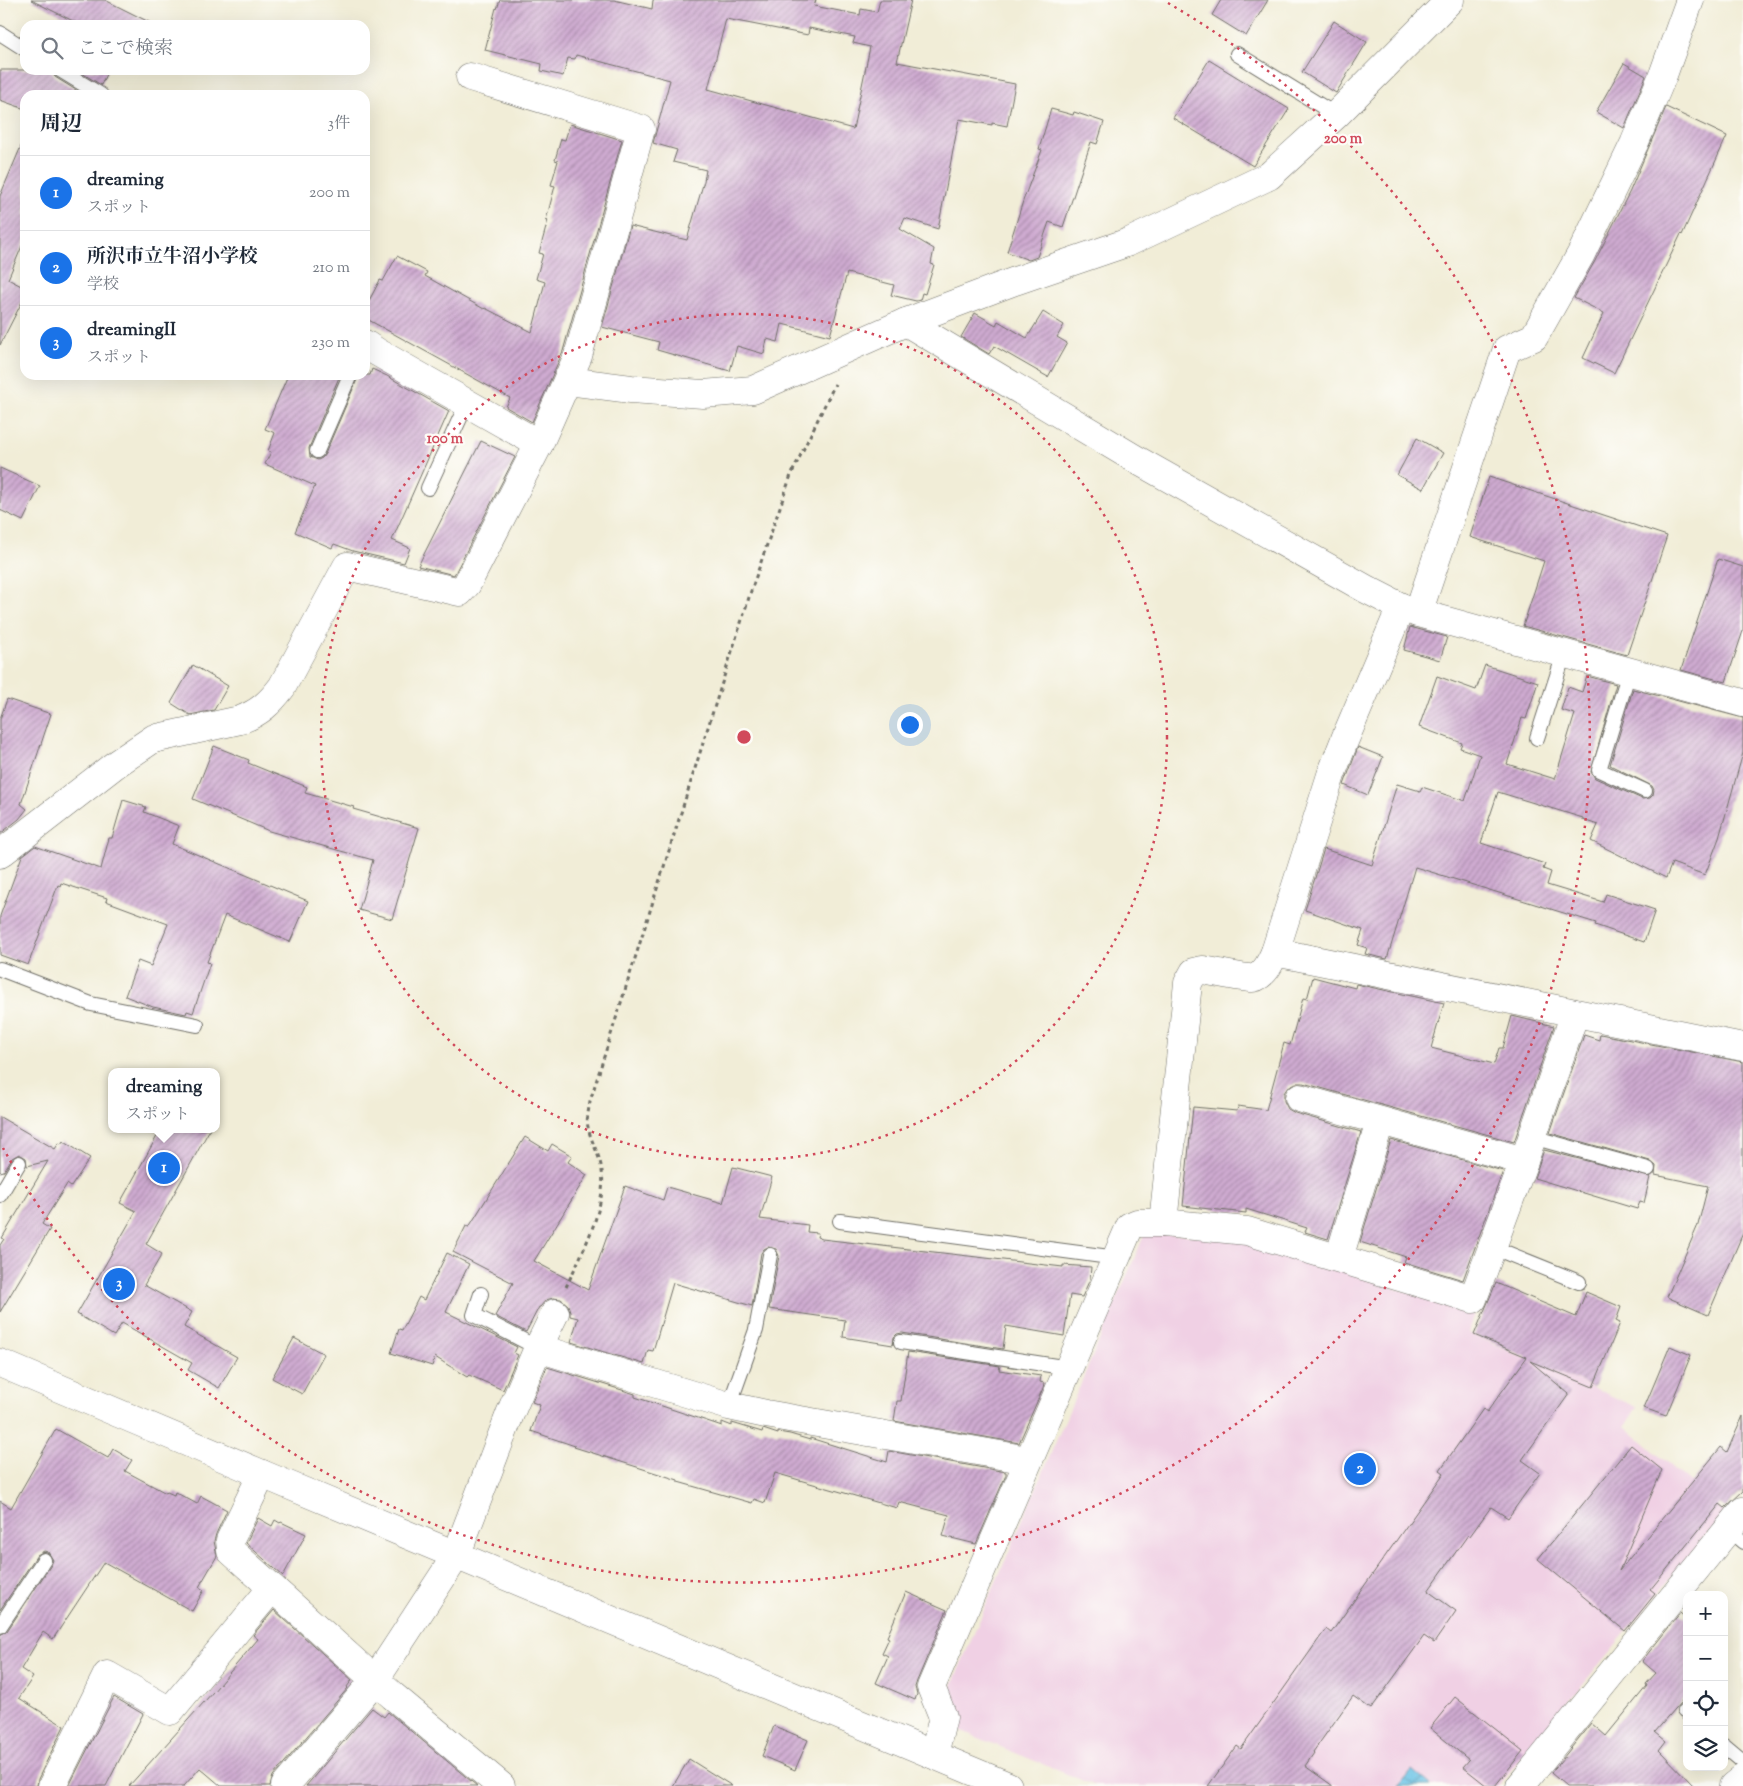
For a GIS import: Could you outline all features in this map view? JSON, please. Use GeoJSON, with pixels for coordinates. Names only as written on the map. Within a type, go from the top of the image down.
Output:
{"type":"FeatureCollection","features":[{"type":"Feature","properties":{"kind":"street"},"geometry":{"type":"LineString","coordinates":[[568,380],[631,389],[704,394],[753,390],[906,322],[1129,242],[1269,176],[1336,115],[1450,0]]}},
{"type":"Feature","properties":{"kind":"street"},"geometry":{"type":"LineString","coordinates":[[1164,1223],[1188,983],[1194,972],[1202,970],[1252,978],[1261,974],[1269,965],[1275,952],[1344,739],[1409,610],[1507,349],[1534,337],[1582,254],[1634,144],[1663,75],[1690,0]]}},
{"type":"Feature","properties":{"kind":"street"},"geometry":{"type":"LineString","coordinates":[[0,854],[116,764],[153,739],[240,720],[253,715],[269,704],[282,687],[347,566],[460,592],[467,584],[539,444],[578,356],[641,129],[470,77]]}},
{"type":"Feature","properties":{"kind":"street"},"geometry":{"type":"LineString","coordinates":[[906,322],[1137,460],[1366,589],[1409,610],[1743,703]]}},
{"type":"Feature","properties":{"kind":"street"},"geometry":{"type":"LineString","coordinates":[[370,347],[539,444]]}},
{"type":"Feature","properties":{"kind":"street"},"geometry":{"type":"LineString","coordinates":[[1275,952],[1743,1047]]}},
{"type":"Feature","properties":{"kind":"street"},"geometry":{"type":"LineString","coordinates":[[934,1755],[943,1717],[931,1687],[1130,1226],[1137,1223],[1164,1223],[1247,1231],[1473,1299],[1575,1013]]}},
{"type":"Feature","properties":{"kind":"street"},"geometry":{"type":"LineString","coordinates":[[1299,1098],[1380,1122],[1528,1149]]}},
{"type":"Feature","properties":{"kind":"street"},"geometry":{"type":"LineString","coordinates":[[1339,1258],[1380,1122]]}},
{"type":"Feature","properties":{"kind":"street"},"geometry":{"type":"LineString","coordinates":[[285,1786],[374,1680],[456,1556],[510,1414],[555,1313]]}},
{"type":"Feature","properties":{"kind":"street"},"geometry":{"type":"LineString","coordinates":[[538,1348],[729,1406],[1028,1460]]}},
{"type":"Feature","properties":{"kind":"street"},"geometry":{"type":"LineString","coordinates":[[0,1363],[934,1755],[993,1783]]}},
{"type":"Feature","properties":{"kind":"street"},"geometry":{"type":"LineString","coordinates":[[262,1474],[230,1540],[231,1551],[491,1783]]}},
{"type":"Feature","properties":{"kind":"street"},"geometry":{"type":"LineString","coordinates":[[1520,1786],[1738,1528]]}},
{"type":"Feature","properties":{"kind":"street"},"geometry":{"type":"LineString","coordinates":[[52,1786],[107,1675],[170,1711],[272,1588]]}},
{"type":"Feature","properties":{"kind":"street"},"geometry":{"type":"LineString","coordinates":[[1733,1786],[1743,1778]]}},
{"type":"Feature","properties":{"kind":"lane"},"geometry":{"type":"LineString","coordinates":[[0,34],[20,46]]}},
{"type":"Feature","properties":{"kind":"lane"},"geometry":{"type":"LineString","coordinates":[[1237,54],[1336,115]]}},
{"type":"Feature","properties":{"kind":"lane"},"geometry":{"type":"LineString","coordinates":[[68,75],[93,90]]}},
{"type":"Feature","properties":{"kind":"lane"},"geometry":{"type":"LineString","coordinates":[[317,451],[348,380]]}},
{"type":"Feature","properties":{"kind":"lane"},"geometry":{"type":"LineString","coordinates":[[428,488],[467,403]]}},
{"type":"Feature","properties":{"kind":"lane"},"geometry":{"type":"LineString","coordinates":[[1536,738],[1564,654]]}},
{"type":"Feature","properties":{"kind":"lane"},"geometry":{"type":"LineString","coordinates":[[1629,672],[1598,770],[1645,791]]}},
{"type":"Feature","properties":{"kind":"lane"},"geometry":{"type":"LineString","coordinates":[[0,969],[91,1004],[197,1025]]}},
{"type":"Feature","properties":{"kind":"lane"},"geometry":{"type":"LineString","coordinates":[[1528,1149],[1648,1169]]}},
{"type":"Feature","properties":{"kind":"lane"},"geometry":{"type":"LineString","coordinates":[[0,1195],[19,1163]]}},
{"type":"Feature","properties":{"kind":"lane"},"geometry":{"type":"LineString","coordinates":[[840,1221],[1117,1258]]}},
{"type":"Feature","properties":{"kind":"lane"},"geometry":{"type":"LineString","coordinates":[[1492,1247],[1579,1282]]}},
{"type":"Feature","properties":{"kind":"lane"},"geometry":{"type":"LineString","coordinates":[[729,1406],[756,1330],[770,1255]]}},
{"type":"Feature","properties":{"kind":"lane"},"geometry":{"type":"LineString","coordinates":[[480,1294],[474,1315],[538,1348]]}},
{"type":"Feature","properties":{"kind":"lane"},"geometry":{"type":"LineString","coordinates":[[901,1342],[1069,1368]]}},
{"type":"Feature","properties":{"kind":"lane"},"geometry":{"type":"LineString","coordinates":[[0,1626],[44,1560]]}},
{"type":"Feature","properties":{"kind":"lane"},"geometry":{"type":"LineString","coordinates":[[1728,1749],[1743,1762]]}},
{"type":"Feature","properties":{"kind":"path"},"geometry":{"type":"LineString","coordinates":[[555,1313],[596,1219],[602,1186],[599,1158],[587,1126],[590,1101],[751,591],[791,475],[854,346]]}},
{"type":"Feature","properties":{"kind":"shaded area"},"geometry":{"type":"Polygon","coordinates":[[[1145,1233],[1244,1238],[1474,1314],[1468,1333],[1637,1407],[1625,1426],[1725,1513],[1498,1786],[1096,1786],[957,1729],[946,1699],[1145,1233]]]}},
{"type":"Feature","properties":{"kind":"water"},"geometry":{"type":"Polygon","coordinates":[[[1412,1770],[1431,1786],[1399,1786],[1412,1770]]]}},
{"type":"Feature","properties":{"kind":"building"},"geometry":{"type":"Polygon","coordinates":[[[31,0],[105,0],[145,20],[71,20],[31,0]]]}},
{"type":"Feature","properties":{"kind":"building"},"geometry":{"type":"Polygon","coordinates":[[[500,0],[614,0],[652,9],[653,0],[816,0],[814,6],[860,15],[861,9],[877,12],[880,0],[911,0],[897,62],[1015,84],[1007,126],[959,119],[938,229],[905,218],[900,229],[934,249],[931,264],[934,265],[925,294],[922,293],[920,300],[916,301],[891,295],[894,285],[847,273],[830,336],[782,324],[778,342],[767,339],[764,354],[737,346],[730,371],[657,350],[659,342],[602,327],[630,226],[687,240],[704,181],[706,170],[673,162],[677,150],[653,143],[670,80],[576,55],[575,59],[568,58],[563,76],[541,71],[542,64],[485,50],[500,0]],[[726,19],[708,89],[853,129],[870,47],[853,43],[855,37],[809,28],[808,35],[726,19]]]}},
{"type":"Feature","properties":{"kind":"building"},"geometry":{"type":"Polygon","coordinates":[[[1221,0],[1268,0],[1246,36],[1212,15],[1221,0]]]}},
{"type":"Feature","properties":{"kind":"building"},"geometry":{"type":"Polygon","coordinates":[[[1334,21],[1367,42],[1336,93],[1302,72],[1334,21]]]}},
{"type":"Feature","properties":{"kind":"building"},"geometry":{"type":"Polygon","coordinates":[[[1209,60],[1289,109],[1253,166],[1173,118],[1209,60]]]}},
{"type":"Feature","properties":{"kind":"building"},"geometry":{"type":"Polygon","coordinates":[[[1624,63],[1646,76],[1624,128],[1596,112],[1624,63]]]}},
{"type":"Feature","properties":{"kind":"building"},"geometry":{"type":"Polygon","coordinates":[[[0,70],[20,70],[20,75],[54,75],[76,90],[20,90],[20,107],[0,100],[0,70]]]}},
{"type":"Feature","properties":{"kind":"building"},"geometry":{"type":"Polygon","coordinates":[[[85,75],[106,75],[101,85],[85,75]]]}},
{"type":"Feature","properties":{"kind":"building"},"geometry":{"type":"Polygon","coordinates":[[[1666,107],[1727,136],[1682,235],[1614,373],[1583,358],[1604,313],[1574,298],[1630,191],[1666,107]]]}},
{"type":"Feature","properties":{"kind":"building"},"geometry":{"type":"Polygon","coordinates":[[[1051,109],[1073,115],[1074,112],[1104,122],[1097,144],[1091,142],[1063,227],[1049,222],[1037,257],[1029,260],[1007,252],[1042,150],[1039,149],[1051,109]]]}},
{"type":"Feature","properties":{"kind":"building"},"geometry":{"type":"Polygon","coordinates":[[[570,124],[622,140],[563,351],[532,422],[506,407],[510,398],[370,321],[370,299],[380,280],[383,281],[397,256],[427,272],[425,276],[484,309],[532,332],[545,282],[536,279],[543,254],[539,253],[555,186],[551,185],[558,161],[555,160],[561,139],[565,140],[570,124]]]}},
{"type":"Feature","properties":{"kind":"building"},"geometry":{"type":"Polygon","coordinates":[[[20,149],[20,251],[8,279],[20,285],[20,306],[0,345],[0,196],[20,149]]]}},
{"type":"Feature","properties":{"kind":"building"},"geometry":{"type":"Polygon","coordinates":[[[1043,312],[1064,325],[1057,337],[1067,343],[1048,377],[994,346],[989,354],[961,337],[975,313],[996,325],[998,321],[1027,338],[1043,312]]]}},
{"type":"Feature","properties":{"kind":"building"},"geometry":{"type":"Polygon","coordinates":[[[372,369],[449,411],[392,540],[410,548],[404,563],[353,551],[334,544],[332,548],[295,532],[315,486],[265,464],[271,452],[268,451],[275,433],[265,429],[286,380],[338,380],[309,448],[310,457],[318,460],[325,454],[357,380],[370,380],[372,369]]]}},
{"type":"Feature","properties":{"kind":"building"},"geometry":{"type":"Polygon","coordinates":[[[1417,438],[1443,453],[1423,489],[1397,475],[1417,438]]]}},
{"type":"Feature","properties":{"kind":"building"},"geometry":{"type":"Polygon","coordinates":[[[481,441],[515,457],[454,575],[418,566],[481,441]]]}},
{"type":"Feature","properties":{"kind":"building"},"geometry":{"type":"Polygon","coordinates":[[[0,468],[40,486],[23,521],[0,510],[0,468]]]}},
{"type":"Feature","properties":{"kind":"building"},"geometry":{"type":"Polygon","coordinates":[[[1489,477],[1667,536],[1627,655],[1523,626],[1544,561],[1470,537],[1489,477]]]}},
{"type":"Feature","properties":{"kind":"building"},"geometry":{"type":"Polygon","coordinates":[[[1718,559],[1743,567],[1743,631],[1726,682],[1681,670],[1718,559]]]}},
{"type":"Feature","properties":{"kind":"building"},"geometry":{"type":"Polygon","coordinates":[[[1410,627],[1447,637],[1440,660],[1404,650],[1410,627]]]}},
{"type":"Feature","properties":{"kind":"building"},"geometry":{"type":"Polygon","coordinates":[[[193,665],[228,686],[214,710],[190,715],[171,703],[193,665]]]}},
{"type":"Feature","properties":{"kind":"building"},"geometry":{"type":"Polygon","coordinates":[[[1485,665],[1538,682],[1526,719],[1522,718],[1507,764],[1555,779],[1575,714],[1561,710],[1568,687],[1582,692],[1587,676],[1616,684],[1591,772],[1595,778],[1642,799],[1650,798],[1653,795],[1654,790],[1652,786],[1610,765],[1633,689],[1743,718],[1743,753],[1719,838],[1705,875],[1672,863],[1666,878],[1591,841],[1598,825],[1583,820],[1583,818],[1498,792],[1481,843],[1545,864],[1543,869],[1551,872],[1547,885],[1603,902],[1606,894],[1655,910],[1644,942],[1595,925],[1596,923],[1415,867],[1387,959],[1365,954],[1367,948],[1358,945],[1363,930],[1305,910],[1324,849],[1372,865],[1397,784],[1420,791],[1422,787],[1465,801],[1480,755],[1460,748],[1462,743],[1419,727],[1437,676],[1476,690],[1485,665]]]}},
{"type":"Feature","properties":{"kind":"building"},"geometry":{"type":"Polygon","coordinates":[[[7,699],[51,714],[21,804],[27,809],[19,819],[0,834],[0,719],[7,699]]]}},
{"type":"Feature","properties":{"kind":"building"},"geometry":{"type":"Polygon","coordinates":[[[214,746],[249,760],[248,763],[307,787],[305,793],[419,828],[392,919],[359,910],[373,860],[269,831],[193,799],[214,746]]]}},
{"type":"Feature","properties":{"kind":"building"},"geometry":{"type":"Polygon","coordinates":[[[1358,747],[1383,757],[1368,795],[1344,785],[1358,747]]]}},
{"type":"Feature","properties":{"kind":"building"},"geometry":{"type":"Polygon","coordinates":[[[123,800],[146,807],[144,812],[179,826],[172,844],[308,901],[290,942],[225,915],[207,962],[210,963],[193,1013],[187,1011],[186,1014],[153,1007],[125,996],[138,961],[151,966],[168,924],[106,901],[107,898],[61,883],[60,886],[58,885],[28,965],[0,955],[0,916],[22,856],[35,846],[101,869],[109,838],[112,838],[123,800]]]}},
{"type":"Feature","properties":{"kind":"building"},"geometry":{"type":"Polygon","coordinates":[[[1313,977],[1355,988],[1356,984],[1444,1003],[1431,1048],[1494,1064],[1499,1048],[1503,1048],[1512,1016],[1554,1026],[1514,1142],[1303,1083],[1296,1083],[1288,1087],[1284,1093],[1284,1101],[1288,1109],[1295,1113],[1361,1132],[1328,1239],[1305,1232],[1307,1228],[1246,1209],[1246,1213],[1183,1206],[1193,1107],[1237,1111],[1238,1106],[1266,1110],[1284,1043],[1290,1045],[1303,998],[1307,999],[1313,977]]]}},
{"type":"Feature","properties":{"kind":"building"},"geometry":{"type":"Polygon","coordinates":[[[1600,1034],[1743,1062],[1743,1233],[1708,1315],[1667,1297],[1698,1225],[1708,1186],[1655,1175],[1656,1166],[1650,1161],[1550,1133],[1584,1035],[1599,1040],[1600,1034]]]}},
{"type":"Feature","properties":{"kind":"building"},"geometry":{"type":"Polygon","coordinates":[[[0,1117],[55,1149],[63,1141],[90,1158],[71,1187],[67,1184],[42,1224],[50,1229],[0,1312],[0,1245],[4,1239],[2,1238],[48,1161],[27,1166],[26,1158],[19,1154],[12,1158],[4,1171],[0,1172],[0,1117]]]}},
{"type":"Feature","properties":{"kind":"building"},"geometry":{"type":"Polygon","coordinates":[[[159,1133],[208,1133],[146,1244],[162,1254],[144,1285],[192,1312],[184,1327],[237,1357],[219,1388],[188,1370],[192,1363],[122,1323],[114,1336],[77,1314],[136,1211],[120,1203],[159,1133]]]}},
{"type":"Feature","properties":{"kind":"building"},"geometry":{"type":"Polygon","coordinates":[[[525,1137],[548,1151],[552,1144],[572,1156],[568,1162],[587,1175],[534,1261],[588,1290],[625,1186],[663,1200],[667,1187],[723,1203],[733,1167],[772,1177],[760,1219],[808,1225],[807,1232],[818,1233],[817,1237],[822,1239],[1063,1267],[1063,1265],[1091,1267],[1090,1279],[1082,1297],[1070,1295],[1064,1336],[1006,1326],[1003,1349],[902,1333],[894,1337],[893,1345],[843,1337],[845,1320],[769,1309],[779,1256],[776,1249],[768,1247],[761,1253],[752,1306],[673,1283],[653,1351],[648,1350],[644,1364],[571,1342],[578,1318],[570,1316],[568,1305],[561,1299],[553,1298],[546,1300],[539,1307],[526,1332],[495,1316],[513,1283],[453,1252],[466,1226],[469,1227],[525,1137]]]}},
{"type":"Feature","properties":{"kind":"building"},"geometry":{"type":"Polygon","coordinates":[[[1391,1140],[1503,1171],[1463,1280],[1404,1262],[1406,1257],[1360,1242],[1391,1140]]]}},
{"type":"Feature","properties":{"kind":"building"},"geometry":{"type":"Polygon","coordinates":[[[1544,1150],[1650,1177],[1644,1203],[1640,1202],[1637,1209],[1534,1178],[1544,1150]]]}},
{"type":"Feature","properties":{"kind":"building"},"geometry":{"type":"Polygon","coordinates":[[[447,1253],[469,1264],[446,1312],[517,1347],[514,1353],[518,1355],[503,1390],[469,1375],[467,1377],[435,1357],[432,1366],[391,1353],[399,1329],[402,1330],[419,1297],[424,1300],[447,1253]]]}},
{"type":"Feature","properties":{"kind":"building"},"geometry":{"type":"Polygon","coordinates":[[[1496,1283],[1576,1317],[1586,1292],[1621,1307],[1616,1321],[1620,1323],[1593,1387],[1530,1361],[1569,1394],[1522,1460],[1540,1473],[1508,1518],[1491,1507],[1470,1536],[1468,1535],[1428,1591],[1456,1611],[1434,1643],[1424,1636],[1371,1709],[1353,1696],[1313,1752],[1305,1766],[1333,1786],[1208,1786],[1237,1746],[1241,1749],[1326,1629],[1331,1633],[1444,1473],[1440,1470],[1483,1409],[1487,1412],[1527,1357],[1474,1335],[1496,1283]]]}},
{"type":"Feature","properties":{"kind":"building"},"geometry":{"type":"Polygon","coordinates":[[[294,1338],[324,1354],[302,1394],[272,1378],[294,1338]]]}},
{"type":"Feature","properties":{"kind":"building"},"geometry":{"type":"Polygon","coordinates":[[[1670,1346],[1691,1355],[1666,1416],[1644,1408],[1670,1346]]]}},
{"type":"Feature","properties":{"kind":"building"},"geometry":{"type":"Polygon","coordinates":[[[908,1352],[1000,1366],[999,1370],[1041,1376],[1040,1382],[1044,1383],[1043,1388],[1019,1443],[894,1421],[897,1401],[901,1401],[908,1352]]]}},
{"type":"Feature","properties":{"kind":"building"},"geometry":{"type":"Polygon","coordinates":[[[547,1367],[635,1394],[635,1397],[722,1426],[722,1422],[732,1426],[732,1423],[762,1432],[763,1429],[778,1434],[778,1432],[790,1434],[810,1440],[810,1438],[887,1462],[889,1451],[1006,1472],[1006,1475],[976,1544],[943,1536],[949,1515],[899,1502],[897,1508],[775,1473],[765,1503],[754,1499],[752,1503],[678,1482],[678,1480],[574,1447],[531,1431],[540,1405],[532,1402],[547,1367]]]}},
{"type":"Feature","properties":{"kind":"building"},"geometry":{"type":"Polygon","coordinates":[[[1743,1416],[1743,1491],[1725,1508],[1720,1504],[1650,1590],[1655,1594],[1625,1631],[1538,1559],[1631,1445],[1662,1470],[1619,1571],[1721,1447],[1727,1452],[1743,1416]]]}},
{"type":"Feature","properties":{"kind":"building"},"geometry":{"type":"Polygon","coordinates":[[[56,1429],[108,1458],[113,1449],[132,1460],[125,1471],[166,1493],[174,1495],[175,1492],[197,1504],[201,1496],[227,1510],[214,1541],[217,1556],[199,1587],[204,1590],[192,1611],[104,1562],[53,1639],[43,1632],[21,1669],[33,1677],[19,1698],[64,1726],[38,1779],[37,1786],[0,1786],[0,1635],[7,1631],[53,1560],[48,1552],[44,1551],[37,1555],[0,1610],[0,1501],[11,1508],[56,1429]]]}},
{"type":"Feature","properties":{"kind":"building"},"geometry":{"type":"Polygon","coordinates":[[[258,1518],[272,1526],[275,1520],[281,1522],[306,1534],[283,1576],[246,1543],[258,1518]]]}},
{"type":"Feature","properties":{"kind":"building"},"geometry":{"type":"Polygon","coordinates":[[[906,1592],[947,1610],[917,1681],[915,1700],[876,1683],[888,1656],[882,1653],[889,1638],[887,1637],[906,1592]]]}},
{"type":"Feature","properties":{"kind":"building"},"geometry":{"type":"Polygon","coordinates":[[[274,1610],[352,1680],[348,1688],[273,1776],[270,1786],[221,1786],[200,1768],[184,1786],[129,1786],[258,1639],[253,1635],[274,1610]]]}},
{"type":"Feature","properties":{"kind":"building"},"geometry":{"type":"Polygon","coordinates":[[[1680,1613],[1683,1616],[1683,1700],[1655,1732],[1666,1741],[1659,1750],[1694,1786],[1566,1786],[1551,1773],[1591,1723],[1606,1736],[1647,1686],[1646,1684],[1656,1673],[1642,1661],[1680,1613]]]}},
{"type":"Feature","properties":{"kind":"building"},"geometry":{"type":"Polygon","coordinates":[[[114,1697],[143,1714],[106,1786],[69,1786],[114,1697]]]}},
{"type":"Feature","properties":{"kind":"building"},"geometry":{"type":"Polygon","coordinates":[[[1455,1697],[1523,1751],[1495,1786],[1487,1786],[1463,1767],[1469,1760],[1430,1728],[1455,1697]]]}},
{"type":"Feature","properties":{"kind":"building"},"geometry":{"type":"Polygon","coordinates":[[[372,1708],[384,1717],[388,1712],[477,1786],[306,1786],[372,1708]]]}},
{"type":"Feature","properties":{"kind":"building"},"geometry":{"type":"Polygon","coordinates":[[[774,1726],[808,1740],[795,1770],[762,1756],[774,1726]]]}},
{"type":"Feature","properties":{"kind":"building"},"geometry":{"type":"Polygon","coordinates":[[[689,1759],[732,1786],[673,1786],[689,1759]]]}},
{"type":"Feature","properties":{"kind":"place","name":"dreaming"},"geometry":{"type":"Point","coordinates":[164,1168]}},
{"type":"Feature","properties":{"kind":"place","name":"dreamingII"},"geometry":{"type":"Point","coordinates":[119,1284]}},
{"type":"Feature","properties":{"kind":"place","name":"所沢市立牛沼小学校"},"geometry":{"type":"Point","coordinates":[1360,1469]}}]}
